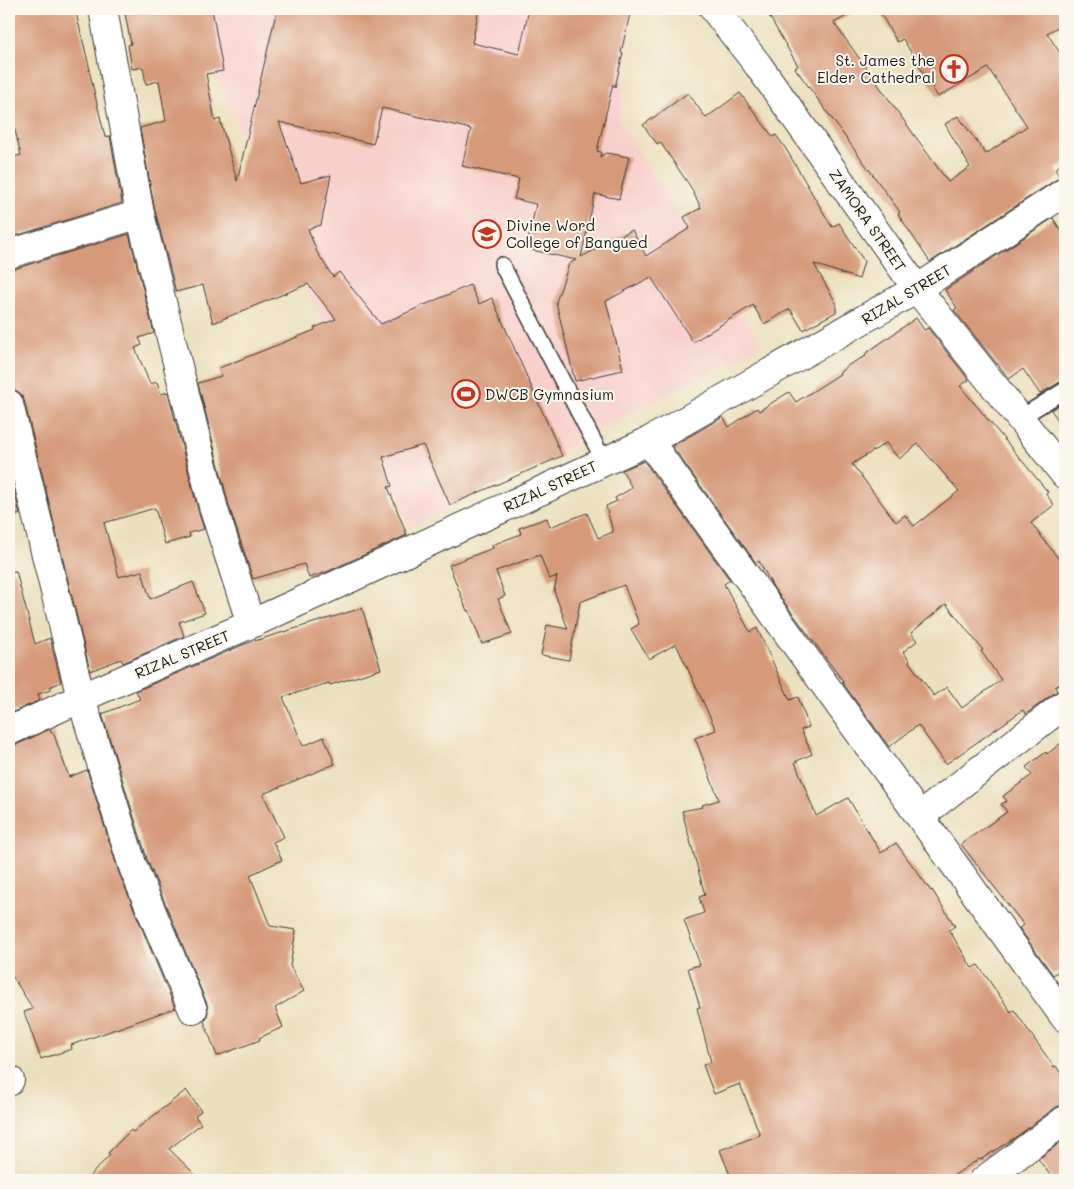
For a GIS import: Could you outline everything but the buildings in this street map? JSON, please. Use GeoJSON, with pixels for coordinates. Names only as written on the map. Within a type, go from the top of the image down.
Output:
{"type":"FeatureCollection","features":[{"type":"Feature","properties":{"kind":"street"},"geometry":{"type":"LineString","coordinates":[[103,9],[140,214],[214,510],[251,624]]}},
{"type":"Feature","properties":{"kind":"street","name":"ZAMORA STREET"},"geometry":{"type":"LineString","coordinates":[[714,9],[758,65],[917,289],[1065,475]]}},
{"type":"Feature","properties":{"kind":"street"},"geometry":{"type":"LineString","coordinates":[[740,9],[745,34],[758,65]]}},
{"type":"Feature","properties":{"kind":"street","name":"RIZAL STREET"},"geometry":{"type":"LineString","coordinates":[[9,731],[251,624],[649,441],[917,289],[1065,192]]}},
{"type":"Feature","properties":{"kind":"street"},"geometry":{"type":"LineString","coordinates":[[9,254],[140,214]]}},
{"type":"Feature","properties":{"kind":"street"},"geometry":{"type":"LineString","coordinates":[[9,404],[81,698],[133,867],[193,1010]]}},
{"type":"Feature","properties":{"kind":"street"},"geometry":{"type":"LineString","coordinates":[[649,441],[1065,1018]]}},
{"type":"Feature","properties":{"kind":"street"},"geometry":{"type":"LineString","coordinates":[[920,816],[1065,704]]}},
{"type":"Feature","properties":{"kind":"street"},"geometry":{"type":"LineString","coordinates":[[984,1180],[1065,1120]]}},
{"type":"Feature","properties":{"kind":"lane"},"geometry":{"type":"LineString","coordinates":[[502,265],[604,462]]}},
{"type":"Feature","properties":{"kind":"lane"},"geometry":{"type":"LineString","coordinates":[[1020,418],[1065,390]]}},
{"type":"Feature","properties":{"kind":"shaded area","name":"Divine Word College of Bangued"},"geometry":{"type":"Polygon","coordinates":[[[199,9],[634,9],[619,122],[762,345],[411,528],[213,69],[199,9]]]}},
{"type":"Feature","properties":{"kind":"place","name":"St. James the Elder Cathedral"},"geometry":{"type":"Point","coordinates":[954,69]}},
{"type":"Feature","properties":{"kind":"place","name":"Divine Word College of Bangued"},"geometry":{"type":"Point","coordinates":[487,234]}},
{"type":"Feature","properties":{"kind":"place","name":"DWCB Gymnasium"},"geometry":{"type":"Point","coordinates":[466,394]}}]}
